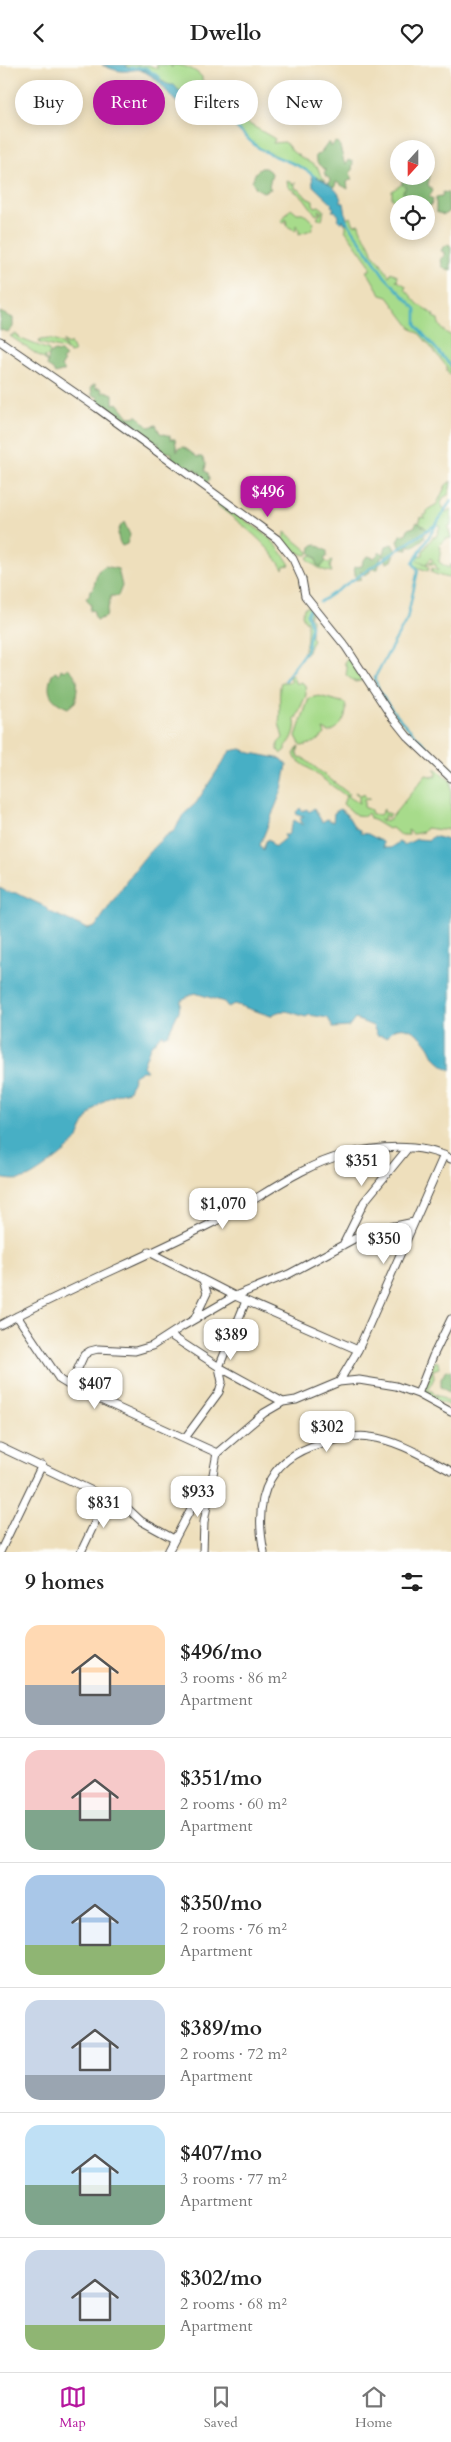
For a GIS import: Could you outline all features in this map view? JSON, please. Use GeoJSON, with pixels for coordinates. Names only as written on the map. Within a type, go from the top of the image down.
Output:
{"type":"FeatureCollection","features":[{"type":"Feature","properties":{"kind":"street"},"geometry":{"type":"LineString","coordinates":[[0,341],[97,408],[277,539],[293,559],[302,579],[304,596],[346,647],[391,717],[407,737],[451,778]]}},
{"type":"Feature","properties":{"kind":"street"},"geometry":{"type":"LineString","coordinates":[[343,1245],[364,1202],[408,1148]]}},
{"type":"Feature","properties":{"kind":"street"},"geometry":{"type":"LineString","coordinates":[[0,1325],[223,1218],[323,1162],[344,1155],[376,1149],[408,1148],[448,1157],[414,1222],[358,1350],[339,1383]]}},
{"type":"Feature","properties":{"kind":"street"},"geometry":{"type":"LineString","coordinates":[[70,1386],[84,1355],[90,1351],[98,1349],[135,1351],[152,1346],[235,1296],[289,1274],[367,1232],[414,1222]]}},
{"type":"Feature","properties":{"kind":"street"},"geometry":{"type":"LineString","coordinates":[[149,1252],[235,1296],[358,1350]]}},
{"type":"Feature","properties":{"kind":"street"},"geometry":{"type":"LineString","coordinates":[[194,1319],[200,1311],[207,1293],[203,1280]]}},
{"type":"Feature","properties":{"kind":"street"},"geometry":{"type":"LineString","coordinates":[[185,1438],[219,1392],[222,1382],[219,1367],[246,1301]]}},
{"type":"Feature","properties":{"kind":"street"},"geometry":{"type":"LineString","coordinates":[[17,1316],[56,1375],[70,1386],[216,1453]]}},
{"type":"Feature","properties":{"kind":"street"},"geometry":{"type":"LineString","coordinates":[[418,1394],[433,1356],[451,1319]]}},
{"type":"Feature","properties":{"kind":"street"},"geometry":{"type":"LineString","coordinates":[[170,1335],[219,1367],[283,1402]]}},
{"type":"Feature","properties":{"kind":"street"},"geometry":{"type":"LineString","coordinates":[[203,1552],[204,1522],[216,1453],[264,1413],[283,1402],[296,1400],[339,1383],[359,1380],[396,1386],[418,1394],[451,1412]]}},
{"type":"Feature","properties":{"kind":"street"},"geometry":{"type":"LineString","coordinates":[[264,1552],[259,1529],[260,1514],[266,1490],[273,1475],[284,1463],[314,1444],[348,1437],[368,1436],[386,1440],[451,1471]]}},
{"type":"Feature","properties":{"kind":"street"},"geometry":{"type":"LineString","coordinates":[[0,1447],[42,1465],[126,1507],[146,1524],[174,1539]]}},
{"type":"Feature","properties":{"kind":"street"},"geometry":{"type":"LineString","coordinates":[[0,1552],[42,1465]]}},
{"type":"Feature","properties":{"kind":"street"},"geometry":{"type":"LineString","coordinates":[[168,1552],[196,1499],[213,1475]]}},
{"type":"Feature","properties":{"kind":"street"},"geometry":{"type":"LineString","coordinates":[[81,1552],[107,1497]]}},
{"type":"Feature","properties":{"kind":"green space"},"geometry":{"type":"Polygon","coordinates":[[[125,65],[149,65],[158,69],[156,65],[172,65],[171,68],[174,65],[178,65],[193,70],[202,77],[202,80],[175,80],[175,89],[167,85],[165,80],[139,67],[128,68],[125,65]]]}},
{"type":"Feature","properties":{"kind":"green space"},"geometry":{"type":"Polygon","coordinates":[[[236,125],[251,125],[275,139],[273,143],[285,142],[293,152],[318,168],[326,181],[259,148],[237,129],[236,125]]]}},
{"type":"Feature","properties":{"kind":"green space"},"geometry":{"type":"Polygon","coordinates":[[[335,142],[339,143],[344,162],[346,164],[348,160],[353,162],[350,173],[352,179],[347,182],[348,189],[336,182],[335,187],[331,187],[328,184],[330,180],[324,173],[326,170],[316,160],[316,155],[320,154],[328,143],[330,143],[331,147],[335,142]]]}},
{"type":"Feature","properties":{"kind":"green space"},"geometry":{"type":"Polygon","coordinates":[[[261,168],[265,168],[272,173],[269,186],[271,189],[263,192],[256,188],[252,181],[256,172],[261,168]]]}},
{"type":"Feature","properties":{"kind":"green space"},"geometry":{"type":"Polygon","coordinates":[[[287,181],[292,183],[292,185],[295,182],[295,189],[299,189],[307,198],[313,201],[315,207],[319,206],[324,210],[322,220],[317,218],[322,212],[319,210],[320,213],[316,215],[303,197],[288,187],[287,181]]]}},
{"type":"Feature","properties":{"kind":"green space"},"geometry":{"type":"Polygon","coordinates":[[[401,185],[406,188],[403,195],[392,195],[392,191],[401,185]]]}},
{"type":"Feature","properties":{"kind":"green space"},"geometry":{"type":"Polygon","coordinates":[[[403,185],[428,185],[433,191],[430,195],[403,195],[403,191],[406,188],[403,185]]]}},
{"type":"Feature","properties":{"kind":"green space"},"geometry":{"type":"Polygon","coordinates":[[[443,192],[448,193],[449,211],[444,215],[436,212],[436,197],[442,196],[443,192]]]}},
{"type":"Feature","properties":{"kind":"green space"},"geometry":{"type":"Polygon","coordinates":[[[291,208],[297,213],[303,213],[314,223],[311,230],[299,234],[296,225],[296,231],[287,226],[286,219],[284,222],[281,221],[291,208]]]}},
{"type":"Feature","properties":{"kind":"green space"},"geometry":{"type":"Polygon","coordinates":[[[351,217],[354,225],[359,224],[372,253],[389,276],[391,272],[397,275],[398,278],[396,280],[406,286],[405,289],[418,304],[434,315],[433,317],[438,319],[442,329],[451,335],[451,376],[447,372],[447,367],[420,334],[412,329],[388,297],[381,295],[367,271],[370,270],[370,265],[345,230],[346,219],[351,217]]]}},
{"type":"Feature","properties":{"kind":"green space"},"geometry":{"type":"Polygon","coordinates":[[[449,244],[451,247],[451,270],[446,270],[442,266],[441,258],[444,257],[444,252],[441,251],[443,247],[449,244]]]}},
{"type":"Feature","properties":{"kind":"green space"},"geometry":{"type":"Polygon","coordinates":[[[0,312],[13,318],[13,327],[9,332],[0,330],[0,312]]]}},
{"type":"Feature","properties":{"kind":"green space"},"geometry":{"type":"Polygon","coordinates":[[[16,334],[21,339],[49,350],[50,356],[44,357],[48,362],[10,336],[16,334]]]}},
{"type":"Feature","properties":{"kind":"green space"},"geometry":{"type":"Polygon","coordinates":[[[49,339],[61,343],[66,349],[63,341],[68,345],[70,343],[74,352],[70,353],[67,350],[39,343],[40,340],[49,339]]]}},
{"type":"Feature","properties":{"kind":"green space"},"geometry":{"type":"Polygon","coordinates":[[[54,351],[61,352],[66,357],[62,360],[64,362],[61,367],[65,371],[55,374],[47,366],[49,355],[54,351]]]}},
{"type":"Feature","properties":{"kind":"green space"},"geometry":{"type":"Polygon","coordinates":[[[95,384],[97,390],[98,387],[102,389],[102,393],[105,391],[113,394],[113,404],[118,403],[129,417],[138,416],[149,427],[156,425],[160,433],[170,436],[170,439],[175,439],[177,452],[179,448],[184,447],[197,457],[202,457],[206,464],[205,471],[208,473],[209,480],[205,485],[198,478],[200,472],[196,473],[195,468],[191,472],[182,465],[182,462],[180,467],[171,460],[172,453],[161,451],[158,446],[159,442],[156,444],[152,440],[147,442],[140,436],[138,430],[134,430],[122,420],[103,409],[97,402],[98,397],[92,395],[91,387],[95,384]]]}},
{"type":"Feature","properties":{"kind":"green space"},"geometry":{"type":"Polygon","coordinates":[[[451,481],[449,494],[443,498],[441,504],[446,512],[451,509],[451,525],[448,527],[451,538],[445,539],[439,545],[441,547],[439,562],[448,568],[451,564],[451,578],[431,572],[432,568],[438,571],[435,564],[427,564],[433,561],[431,558],[426,564],[417,560],[429,567],[428,571],[414,566],[413,563],[418,556],[423,555],[423,551],[433,537],[436,537],[440,527],[437,523],[425,533],[419,524],[421,517],[425,518],[423,516],[427,514],[427,510],[437,504],[446,485],[451,481]]]}},
{"type":"Feature","properties":{"kind":"green space"},"geometry":{"type":"Polygon","coordinates":[[[219,500],[230,508],[230,511],[234,511],[266,536],[278,547],[290,565],[284,566],[283,569],[277,559],[261,542],[218,506],[219,500]]]}},
{"type":"Feature","properties":{"kind":"green space"},"geometry":{"type":"Polygon","coordinates":[[[124,522],[130,535],[127,544],[122,546],[118,533],[124,522]]]}},
{"type":"Feature","properties":{"kind":"green space"},"geometry":{"type":"Polygon","coordinates":[[[417,522],[426,528],[424,538],[414,547],[408,545],[408,550],[401,549],[398,541],[401,535],[406,534],[408,529],[414,527],[417,522]]]}},
{"type":"Feature","properties":{"kind":"green space"},"geometry":{"type":"Polygon","coordinates":[[[285,532],[309,552],[307,555],[300,553],[287,543],[283,537],[285,537],[285,532]]]}},
{"type":"Feature","properties":{"kind":"green space"},"geometry":{"type":"Polygon","coordinates":[[[315,544],[327,551],[327,557],[324,559],[326,561],[321,567],[317,565],[316,558],[310,553],[311,547],[315,544]]]}},
{"type":"Feature","properties":{"kind":"green space"},"geometry":{"type":"Polygon","coordinates":[[[392,544],[396,551],[392,561],[387,563],[385,556],[381,557],[378,569],[370,569],[370,572],[364,575],[361,571],[361,579],[356,580],[354,567],[362,566],[363,560],[368,556],[374,558],[380,552],[384,554],[386,546],[392,544]]]}},
{"type":"Feature","properties":{"kind":"green space"},"geometry":{"type":"Polygon","coordinates":[[[311,555],[323,564],[326,561],[328,563],[332,561],[330,567],[332,572],[312,563],[307,558],[311,555]]]}},
{"type":"Feature","properties":{"kind":"green space"},"geometry":{"type":"Polygon","coordinates":[[[105,566],[118,569],[122,586],[118,596],[111,596],[106,617],[96,620],[93,610],[90,611],[91,605],[86,598],[89,596],[90,590],[93,589],[98,571],[105,566]]]}},
{"type":"Feature","properties":{"kind":"green space"},"geometry":{"type":"Polygon","coordinates":[[[310,606],[311,613],[309,617],[312,619],[311,637],[313,639],[308,651],[301,658],[307,635],[307,621],[305,621],[302,615],[304,608],[310,606]]]}},
{"type":"Feature","properties":{"kind":"green space"},"geometry":{"type":"Polygon","coordinates":[[[348,659],[354,662],[362,677],[361,681],[355,682],[346,675],[347,669],[344,662],[348,659]]]}},
{"type":"Feature","properties":{"kind":"green space"},"geometry":{"type":"Polygon","coordinates":[[[68,668],[77,679],[77,683],[76,701],[68,708],[54,700],[49,687],[52,675],[55,672],[59,674],[61,669],[64,671],[68,668]]]}},
{"type":"Feature","properties":{"kind":"green space"},"geometry":{"type":"Polygon","coordinates":[[[292,675],[296,684],[301,682],[305,685],[306,695],[296,718],[294,718],[295,729],[293,737],[286,746],[286,750],[281,754],[278,750],[278,743],[283,738],[279,723],[280,685],[281,682],[291,682],[289,677],[292,675]]]}},
{"type":"Feature","properties":{"kind":"green space"},"geometry":{"type":"Polygon","coordinates":[[[319,696],[345,703],[345,716],[337,728],[329,732],[323,729],[325,734],[320,739],[311,744],[301,746],[296,736],[309,698],[319,696]]]}},
{"type":"Feature","properties":{"kind":"green space"},"geometry":{"type":"Polygon","coordinates":[[[299,746],[297,754],[300,758],[302,757],[349,794],[347,796],[359,803],[359,797],[355,792],[362,796],[364,793],[365,797],[370,799],[364,800],[364,807],[371,810],[372,814],[380,815],[384,809],[384,812],[391,814],[387,818],[387,815],[384,816],[385,819],[383,820],[379,819],[382,822],[390,819],[426,775],[435,777],[437,773],[434,769],[436,769],[451,781],[451,828],[442,830],[426,828],[423,832],[413,834],[408,830],[409,835],[400,835],[392,828],[388,829],[370,818],[368,813],[365,816],[356,815],[343,804],[346,796],[296,759],[294,754],[299,746]]]}},
{"type":"Feature","properties":{"kind":"green space"},"geometry":{"type":"Polygon","coordinates":[[[435,1361],[438,1362],[439,1368],[433,1370],[434,1378],[428,1391],[432,1391],[436,1397],[436,1394],[451,1403],[451,1406],[432,1399],[424,1392],[435,1361]]]}},
{"type":"Feature","properties":{"kind":"green space"},"geometry":{"type":"Polygon","coordinates":[[[446,1370],[451,1371],[450,1393],[441,1387],[441,1379],[446,1370]]]}},
{"type":"Feature","properties":{"kind":"water"},"geometry":{"type":"Polygon","coordinates":[[[102,65],[125,65],[128,68],[137,68],[150,72],[161,80],[156,80],[140,70],[118,71],[102,65]]]}},
{"type":"Feature","properties":{"kind":"water"},"geometry":{"type":"Polygon","coordinates":[[[165,82],[175,86],[175,101],[165,89],[165,82]]]}},
{"type":"Feature","properties":{"kind":"water"},"geometry":{"type":"Polygon","coordinates":[[[312,175],[326,182],[338,193],[341,202],[344,203],[347,221],[345,224],[343,220],[341,223],[337,219],[339,216],[335,211],[332,211],[334,208],[331,206],[332,204],[313,186],[312,175]]]}},
{"type":"Feature","properties":{"kind":"water"},"geometry":{"type":"Polygon","coordinates":[[[241,749],[251,753],[282,759],[287,765],[282,790],[260,845],[263,850],[266,841],[269,839],[274,847],[285,838],[284,835],[288,835],[294,820],[303,825],[300,818],[304,816],[297,815],[296,812],[300,808],[302,811],[307,809],[309,812],[314,808],[322,822],[327,819],[333,822],[334,813],[340,809],[348,816],[355,828],[360,830],[360,833],[368,834],[383,842],[383,848],[390,848],[399,842],[404,845],[417,839],[429,840],[433,836],[451,841],[451,1070],[435,1058],[426,1042],[410,1029],[398,1028],[387,1037],[377,1035],[373,1026],[355,1019],[349,1027],[333,1028],[328,1018],[309,1015],[306,1017],[284,1011],[271,1016],[234,1004],[228,1007],[224,1002],[195,993],[181,1000],[179,1011],[168,1034],[163,1036],[162,1033],[150,1047],[143,1066],[147,1071],[142,1071],[134,1076],[129,1091],[111,1097],[97,1107],[91,1113],[78,1138],[70,1147],[32,1176],[20,1180],[0,1178],[0,888],[44,906],[50,912],[88,929],[95,927],[121,888],[153,847],[174,831],[183,815],[196,803],[230,751],[241,749]]]}},
{"type":"Feature","properties":{"kind":"waterway"},"geometry":{"type":"LineString","coordinates":[[131,68],[146,68],[160,78]]}},
{"type":"Feature","properties":{"kind":"waterway"},"geometry":{"type":"LineString","coordinates":[[234,125],[259,148],[295,164],[315,177]]}},
{"type":"Feature","properties":{"kind":"waterway"},"geometry":{"type":"LineString","coordinates":[[346,220],[385,277],[416,309],[416,324],[418,328],[451,366]]}},
{"type":"Feature","properties":{"kind":"waterway"},"geometry":{"type":"LineString","coordinates":[[451,500],[413,563],[418,570],[407,619],[375,677],[378,688],[395,713],[451,770]]}},
{"type":"Feature","properties":{"kind":"waterway"},"geometry":{"type":"LineString","coordinates":[[320,602],[435,525]]}},
{"type":"Feature","properties":{"kind":"waterway"},"geometry":{"type":"LineString","coordinates":[[285,680],[307,649],[311,626],[307,614],[310,609]]}}]}
